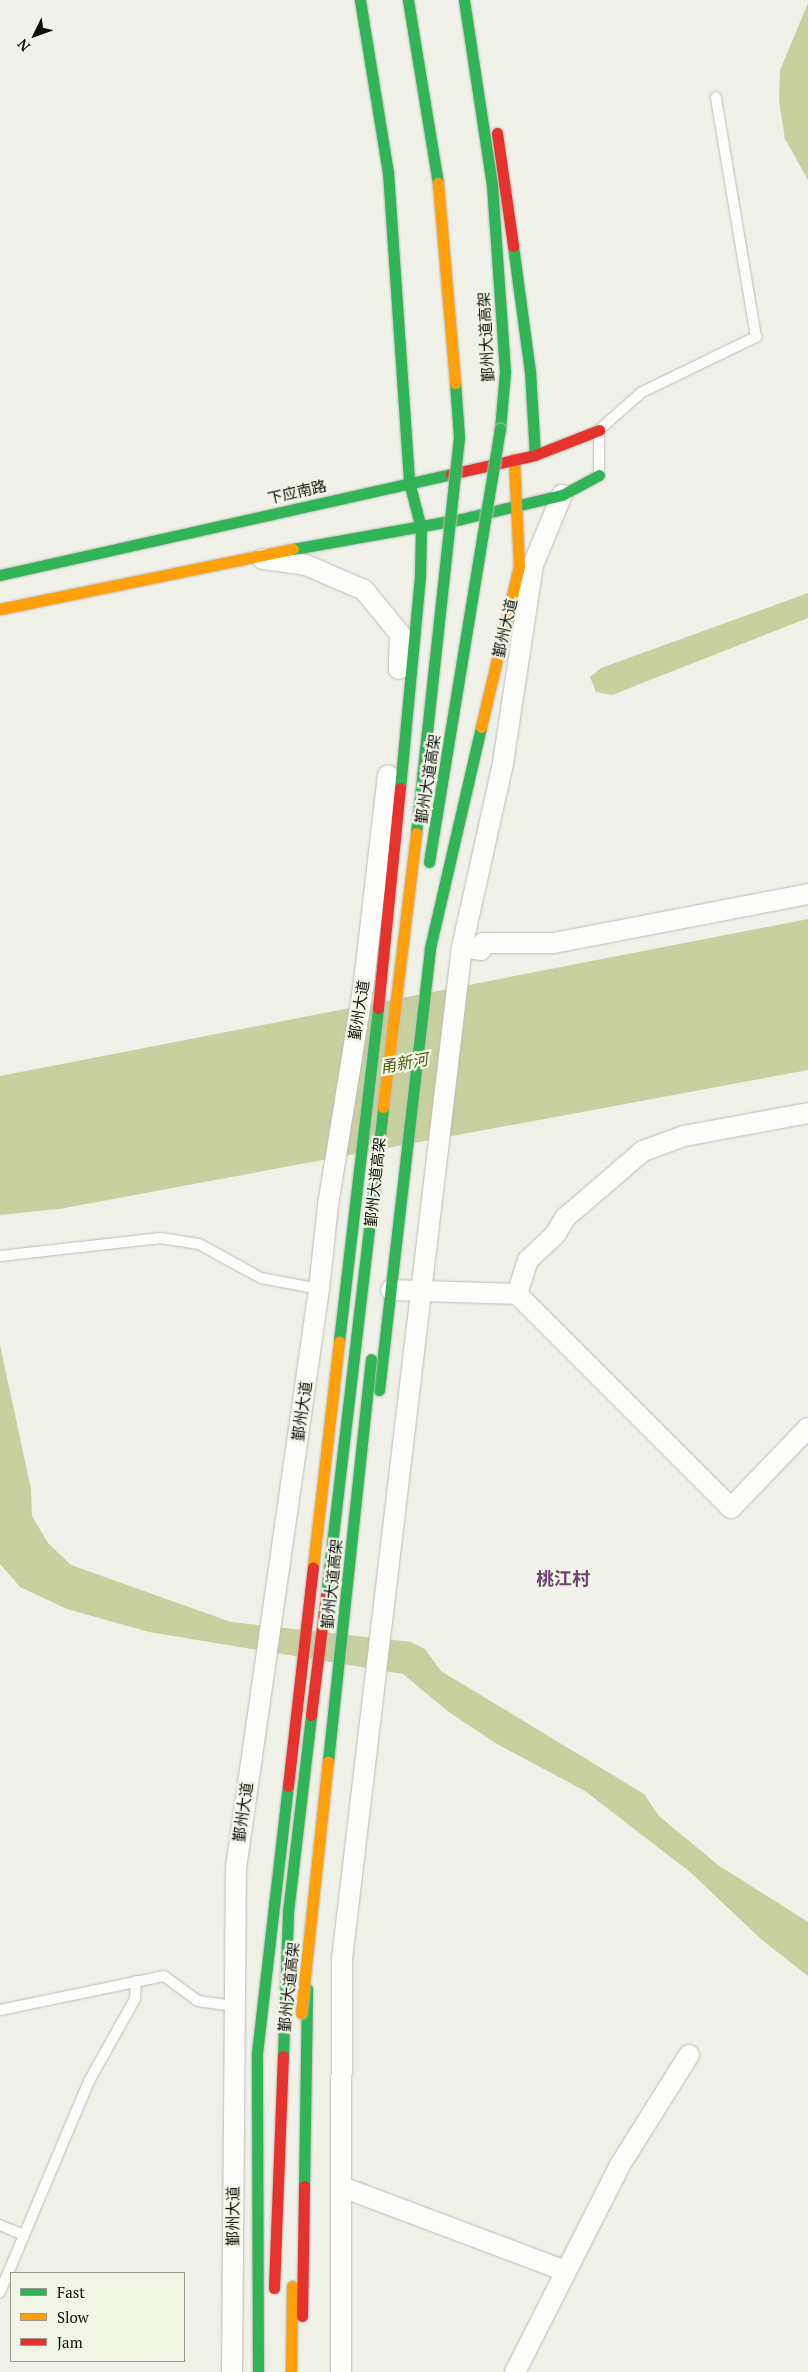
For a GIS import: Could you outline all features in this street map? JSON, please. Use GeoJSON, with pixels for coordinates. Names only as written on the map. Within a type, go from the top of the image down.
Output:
{"type":"FeatureCollection","features":[{"type":"Feature","properties":{"kind":"main road","name":"鄞州大道"},"geometry":{"type":"LineString","coordinates":[[258,2372],[257,2053],[357,1208],[420,575],[421,528],[409,482],[408,423],[388,172],[360,0]]}},
{"type":"Feature","properties":{"kind":"main road","name":"鄞州大道高架"},"geometry":{"type":"LineString","coordinates":[[274,2297],[288,1912],[438,647],[459,437],[437,168],[408,0]]}},
{"type":"Feature","properties":{"kind":"main road","name":"鄞州大道高架"},"geometry":{"type":"LineString","coordinates":[[427,879],[500,429],[505,372],[492,185],[464,0]]}},
{"type":"Feature","properties":{"kind":"main road"},"geometry":{"type":"LineString","coordinates":[[475,0],[510,210],[530,371],[535,454]]}},
{"type":"Feature","properties":{"kind":"main road","name":"下应南路"},"geometry":{"type":"LineString","coordinates":[[0,575],[535,454],[599,430]]}},
{"type":"Feature","properties":{"kind":"main road","name":"鄞州大道"},"geometry":{"type":"LineString","coordinates":[[302,2372],[304,2053],[309,1942],[392,1290],[430,948],[519,566],[514,459]]}},
{"type":"Feature","properties":{"kind":"main road"},"geometry":{"type":"LineString","coordinates":[[0,609],[245,557],[421,528],[562,495],[598,475]]}},
{"type":"Feature","properties":{"kind":"main road","name":"鄞州大道高架"},"geometry":{"type":"LineString","coordinates":[[291,2372],[294,2078],[397,1116]]}},
{"type":"Feature","properties":{"kind":"street","name":"鄞州大道"},"geometry":{"type":"LineString","coordinates":[[341,2372],[342,1959],[462,947],[503,763],[533,565],[562,495]]}},
{"type":"Feature","properties":{"kind":"street","name":"鄞州大道"},"geometry":{"type":"LineString","coordinates":[[232,2372],[236,1868],[320,1289],[328,1205],[364,982],[398,682],[400,634],[364,590],[306,565],[245,557]]}},
{"type":"Feature","properties":{"kind":"street"},"geometry":{"type":"LineString","coordinates":[[462,947],[481,950],[482,943],[554,943],[808,894]]}},
{"type":"Feature","properties":{"kind":"street"},"geometry":{"type":"LineString","coordinates":[[516,1294],[528,1260],[555,1235],[566,1218],[643,1151],[684,1136],[808,1113]]}},
{"type":"Feature","properties":{"kind":"street"},"geometry":{"type":"LineString","coordinates":[[392,1290],[516,1294],[730,1508],[808,1428]]}},
{"type":"Feature","properties":{"kind":"street"},"geometry":{"type":"LineString","coordinates":[[515,2372],[566,2271],[575,2260],[620,2165],[689,2054]]}},
{"type":"Feature","properties":{"kind":"street"},"geometry":{"type":"LineString","coordinates":[[342,2187],[566,2271]]}},
{"type":"Feature","properties":{"kind":"lane"},"geometry":{"type":"LineString","coordinates":[[598,475],[599,430],[642,392],[756,337],[716,97]]}},
{"type":"Feature","properties":{"kind":"lane"},"geometry":{"type":"LineString","coordinates":[[0,1256],[161,1238],[199,1244],[262,1278],[320,1289]]}},
{"type":"Feature","properties":{"kind":"lane"},"geometry":{"type":"LineString","coordinates":[[0,2010],[164,1976],[198,2001],[234,2006]]}},
{"type":"Feature","properties":{"kind":"lane"},"geometry":{"type":"LineString","coordinates":[[0,2292],[90,2081],[135,1999],[136,1981]]}},
{"type":"Feature","properties":{"kind":"lane"},"geometry":{"type":"LineString","coordinates":[[0,2225],[24,2235]]}},
{"type":"Feature","properties":{"kind":"water"},"geometry":{"type":"Polygon","coordinates":[[[808,3],[808,180],[785,139],[779,101],[780,70],[808,3]]]}},
{"type":"Feature","properties":{"kind":"water"},"geometry":{"type":"Polygon","coordinates":[[[808,593],[808,618],[612,695],[596,692],[590,677],[601,668],[808,593]]]}},
{"type":"Feature","properties":{"kind":"water","name":"甬新河"},"geometry":{"type":"Polygon","coordinates":[[[808,919],[808,1070],[59,1209],[0,1215],[0,1076],[808,919]]]}},
{"type":"Feature","properties":{"kind":"water"},"geometry":{"type":"Polygon","coordinates":[[[0,1345],[31,1489],[32,1516],[48,1543],[71,1565],[231,1622],[411,1642],[425,1649],[441,1671],[644,1794],[659,1816],[718,1865],[808,1922],[808,1976],[762,1940],[690,1872],[585,1791],[497,1744],[450,1713],[403,1674],[149,1632],[67,1609],[20,1587],[0,1564],[0,1345]]]}},
{"type":"Feature","properties":{"kind":"traffic: fast"},"geometry":{"type":"LineString","coordinates":[[360,0],[388,172],[409,482]]}},
{"type":"Feature","properties":{"kind":"traffic: fast"},"geometry":{"type":"LineString","coordinates":[[408,0],[438,183]]}},
{"type":"Feature","properties":{"kind":"traffic: fast"},"geometry":{"type":"LineString","coordinates":[[464,0],[492,185],[505,372],[500,429]]}},
{"type":"Feature","properties":{"kind":"traffic: fast"},"geometry":{"type":"LineString","coordinates":[[513,246],[530,371],[535,455]]}},
{"type":"Feature","properties":{"kind":"traffic: fast"},"geometry":{"type":"LineString","coordinates":[[416,833],[459,437],[455,383]]}},
{"type":"Feature","properties":{"kind":"traffic: fast"},"geometry":{"type":"LineString","coordinates":[[429,862],[500,429]]}},
{"type":"Feature","properties":{"kind":"traffic: fast"},"geometry":{"type":"LineString","coordinates":[[0,575],[451,474]]}},
{"type":"Feature","properties":{"kind":"traffic: fast"},"geometry":{"type":"LineString","coordinates":[[293,549],[461,519],[562,495],[599,475]]}},
{"type":"Feature","properties":{"kind":"traffic: fast"},"geometry":{"type":"LineString","coordinates":[[400,788],[420,575],[421,528],[409,482]]}},
{"type":"Feature","properties":{"kind":"traffic: fast"},"geometry":{"type":"LineString","coordinates":[[379,1390],[430,948],[481,727]]}},
{"type":"Feature","properties":{"kind":"traffic: fast"},"geometry":{"type":"LineString","coordinates":[[339,1341],[378,1008]]}},
{"type":"Feature","properties":{"kind":"traffic: fast"},"geometry":{"type":"LineString","coordinates":[[326,1595],[383,1107]]}},
{"type":"Feature","properties":{"kind":"traffic: fast"},"geometry":{"type":"LineString","coordinates":[[328,1761],[371,1359]]}},
{"type":"Feature","properties":{"kind":"traffic: fast"},"geometry":{"type":"LineString","coordinates":[[283,2056],[288,1912],[311,1715]]}},
{"type":"Feature","properties":{"kind":"traffic: fast"},"geometry":{"type":"LineString","coordinates":[[258,2372],[257,2053],[288,1786]]}},
{"type":"Feature","properties":{"kind":"traffic: fast"},"geometry":{"type":"LineString","coordinates":[[304,2186],[307,1989]]}},
{"type":"Feature","properties":{"kind":"traffic: slow"},"geometry":{"type":"LineString","coordinates":[[438,183],[455,383]]}},
{"type":"Feature","properties":{"kind":"traffic: slow"},"geometry":{"type":"LineString","coordinates":[[481,727],[519,566],[514,459]]}},
{"type":"Feature","properties":{"kind":"traffic: slow"},"geometry":{"type":"LineString","coordinates":[[0,609],[293,549]]}},
{"type":"Feature","properties":{"kind":"traffic: slow"},"geometry":{"type":"LineString","coordinates":[[383,1107],[416,833]]}},
{"type":"Feature","properties":{"kind":"traffic: slow"},"geometry":{"type":"LineString","coordinates":[[313,1567],[339,1341]]}},
{"type":"Feature","properties":{"kind":"traffic: slow"},"geometry":{"type":"LineString","coordinates":[[301,2013],[328,1761]]}},
{"type":"Feature","properties":{"kind":"traffic: slow"},"geometry":{"type":"LineString","coordinates":[[291,2372],[292,2286]]}},
{"type":"Feature","properties":{"kind":"traffic: jam"},"geometry":{"type":"LineString","coordinates":[[497,133],[513,246]]}},
{"type":"Feature","properties":{"kind":"traffic: jam"},"geometry":{"type":"LineString","coordinates":[[451,474],[535,455],[599,430]]}},
{"type":"Feature","properties":{"kind":"traffic: jam"},"geometry":{"type":"LineString","coordinates":[[378,1008],[400,788]]}},
{"type":"Feature","properties":{"kind":"traffic: jam"},"geometry":{"type":"LineString","coordinates":[[288,1786],[313,1567]]}},
{"type":"Feature","properties":{"kind":"traffic: jam"},"geometry":{"type":"LineString","coordinates":[[311,1715],[326,1595]]}},
{"type":"Feature","properties":{"kind":"traffic: jam"},"geometry":{"type":"LineString","coordinates":[[274,2288],[283,2056]]}},
{"type":"Feature","properties":{"kind":"traffic: jam"},"geometry":{"type":"LineString","coordinates":[[302,2316],[304,2186]]}},
{"type":"Feature","properties":{"kind":"district","name":"桃江村"},"geometry":{"type":"Point","coordinates":[563,1578]}}]}
